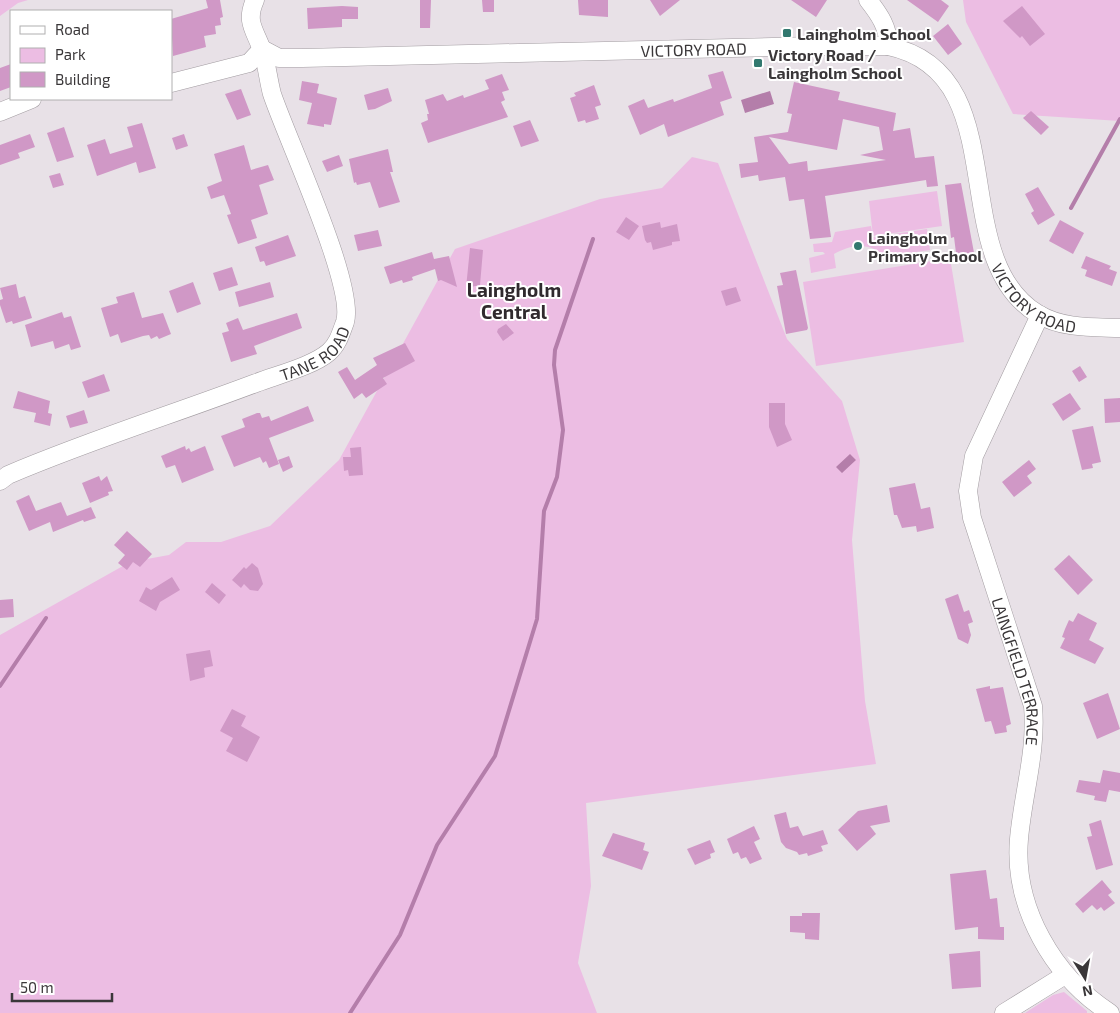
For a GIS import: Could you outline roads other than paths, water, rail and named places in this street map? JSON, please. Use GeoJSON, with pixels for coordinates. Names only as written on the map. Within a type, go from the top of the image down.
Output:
{"type":"FeatureCollection","features":[{"type":"Feature","properties":{"kind":"street"},"geometry":{"type":"LineString","coordinates":[[172,83],[249,63],[262,49],[251,28],[251,8],[255,0]]}},
{"type":"Feature","properties":{"kind":"street"},"geometry":{"type":"LineString","coordinates":[[868,0],[884,24],[888,35],[888,46]]}},
{"type":"Feature","properties":{"kind":"street","name":"VICTORY ROAD"},"geometry":{"type":"LineString","coordinates":[[262,49],[278,58],[888,46],[911,52],[922,58],[944,79],[961,108],[972,144],[989,233],[999,268],[1013,292],[1040,315],[1068,325],[1120,328]]}},
{"type":"Feature","properties":{"kind":"street","name":"TANE ROAD"},"geometry":{"type":"LineString","coordinates":[[0,481],[8,475],[72,448],[224,395],[306,363],[329,352],[339,339],[348,312],[342,277],[272,93],[262,49]]}},
{"type":"Feature","properties":{"kind":"street"},"geometry":{"type":"LineString","coordinates":[[0,112],[30,100]]}},
{"type":"Feature","properties":{"kind":"street","name":"LAINGFIELD TERRACE"},"geometry":{"type":"LineString","coordinates":[[1040,315],[974,456],[968,491],[972,518],[1033,706],[1035,730],[1033,755],[1019,839],[1022,882],[1027,906],[1050,956],[1065,975],[1094,1003],[1110,1013]]}},
{"type":"Feature","properties":{"kind":"street"},"geometry":{"type":"LineString","coordinates":[[1004,1013],[1065,975]]}},
{"type":"Feature","properties":{"kind":"waterway"},"geometry":{"type":"LineString","coordinates":[[1071,208],[1120,119]]}},
{"type":"Feature","properties":{"kind":"waterway"},"geometry":{"type":"LineString","coordinates":[[350,1013],[400,935],[437,845],[495,756],[537,619],[544,511],[557,477],[563,430],[554,365],[555,350],[593,239]]}},
{"type":"Feature","properties":{"kind":"waterway"},"geometry":{"type":"LineString","coordinates":[[0,686],[46,618]]}},
{"type":"Feature","properties":{"kind":"place","name":"Laingholm School"},"geometry":{"type":"Point","coordinates":[787,33]}},
{"type":"Feature","properties":{"kind":"place","name":"Victory Road / Laingholm School"},"geometry":{"type":"Point","coordinates":[758,63]}},
{"type":"Feature","properties":{"kind":"place","name":"Laingholm Primary School"},"geometry":{"type":"Point","coordinates":[858,246]}},
{"type":"Feature","properties":{"kind":"district","name":"Laingholm Central"},"geometry":{"type":"Point","coordinates":[514,300]}}]}
